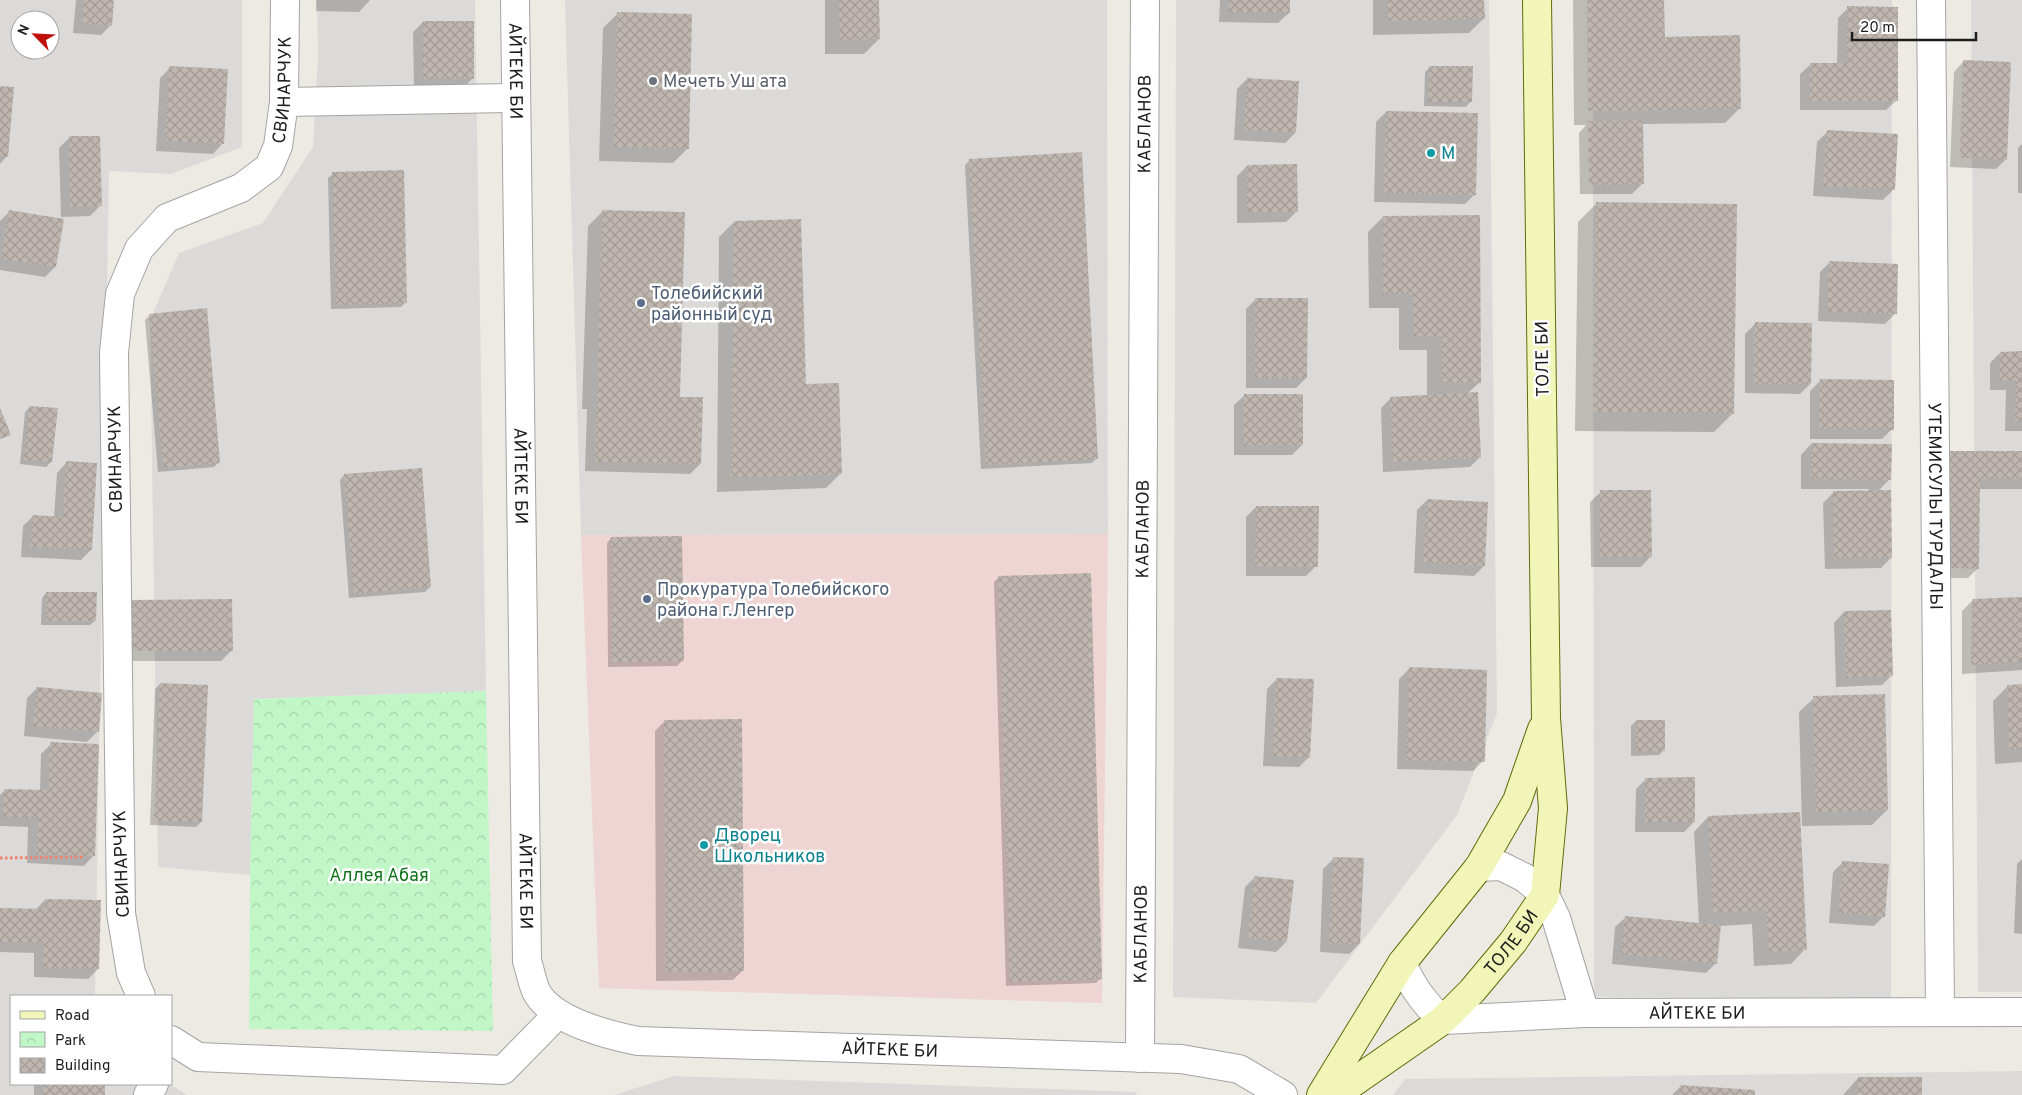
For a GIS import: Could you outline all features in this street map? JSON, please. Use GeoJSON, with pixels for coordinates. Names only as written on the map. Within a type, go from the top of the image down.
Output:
{"type":"FeatureCollection","features":[{"type":"Feature","properties":{"kind":"main road","name":"ТОЛЕ БИ"},"geometry":{"type":"LineString","coordinates":[[1335,1095],[1443,1020],[1472,991],[1513,942],[1545,895],[1553,808],[1546,718],[1537,0]]}},
{"type":"Feature","properties":{"kind":"main road","name":"ТОЛЕ БИ"},"geometry":{"type":"LineString","coordinates":[[1321,1095],[1402,964],[1479,867],[1518,801],[1546,718]]}},
{"type":"Feature","properties":{"kind":"street","name":"СВИНАРЧУК"},"geometry":{"type":"LineString","coordinates":[[141,995],[131,973],[121,913],[114,353],[120,294],[139,249],[167,218],[241,188],[269,167],[278,146],[284,102],[285,0]]}},
{"type":"Feature","properties":{"kind":"street","name":"АЙТЕКЕ БИ"},"geometry":{"type":"LineString","coordinates":[[515,0],[527,961],[536,992],[558,1014],[602,1034],[638,1041],[1181,1059],[1239,1069],[1283,1095]]}},
{"type":"Feature","properties":{"kind":"street","name":"КАБЛАНОВ"},"geometry":{"type":"LineString","coordinates":[[1140,1058],[1145,0]]}},
{"type":"Feature","properties":{"kind":"street","name":"УТЕМИСУЛЫ ТУРДАЛЫ"},"geometry":{"type":"LineString","coordinates":[[1931,0],[1940,1012]]}},
{"type":"Feature","properties":{"kind":"street"},"geometry":{"type":"LineString","coordinates":[[284,102],[516,98]]}},
{"type":"Feature","properties":{"kind":"street"},"geometry":{"type":"LineString","coordinates":[[1479,867],[1501,866],[1525,878],[1545,895],[1556,918],[1585,1013]]}},
{"type":"Feature","properties":{"kind":"street"},"geometry":{"type":"LineString","coordinates":[[1402,964],[1411,984],[1426,1005],[1443,1020]]}},
{"type":"Feature","properties":{"kind":"street","name":"АЙТЕКЕ БИ"},"geometry":{"type":"LineString","coordinates":[[1443,1020],[1585,1013],[2022,1012]]}},
{"type":"Feature","properties":{"kind":"street"},"geometry":{"type":"LineString","coordinates":[[173,1045],[198,1057],[503,1070],[558,1014]]}},
{"type":"Feature","properties":{"kind":"path"},"geometry":{"type":"LineString","coordinates":[[0,858],[120,856]]}},
{"type":"Feature","properties":{"kind":"shaded area"},"geometry":{"type":"Polygon","coordinates":[[[0,0],[242,0],[242,147],[171,174],[109,171],[96,995],[10,995],[10,1085],[172,1085],[187,1095],[0,1095],[0,0]]]}},
{"type":"Feature","properties":{"kind":"shaded area"},"geometry":{"type":"Polygon","coordinates":[[[317,0],[475,0],[486,691],[254,699],[250,875],[158,867],[150,320],[179,253],[263,223],[313,147],[318,57],[317,0]]]}},
{"type":"Feature","properties":{"kind":"shaded area"},"geometry":{"type":"Polygon","coordinates":[[[565,0],[1107,0],[1108,534],[581,535],[565,0]]]}},
{"type":"Feature","properties":{"kind":"shaded area"},"geometry":{"type":"Polygon","coordinates":[[[1176,0],[1489,0],[1497,713],[1457,815],[1316,1003],[1173,997],[1176,0]]]}},
{"type":"Feature","properties":{"kind":"shaded area"},"geometry":{"type":"Polygon","coordinates":[[[1593,0],[1892,0],[1891,998],[1594,997],[1593,0]]]}},
{"type":"Feature","properties":{"kind":"shaded area"},"geometry":{"type":"Polygon","coordinates":[[[1971,0],[2022,0],[2022,992],[1978,992],[1971,0]]]}},
{"type":"Feature","properties":{"kind":"shaded area"},"geometry":{"type":"Polygon","coordinates":[[[1108,534],[1102,1003],[599,988],[581,535],[1108,534]]]}},
{"type":"Feature","properties":{"kind":"shaded area"},"geometry":{"type":"Polygon","coordinates":[[[2022,1071],[2022,1095],[1393,1095],[1405,1079],[2022,1071]]]}},
{"type":"Feature","properties":{"kind":"shaded area"},"geometry":{"type":"Polygon","coordinates":[[[674,1076],[1137,1092],[1136,1095],[614,1095],[674,1076]]]}},
{"type":"Feature","properties":{"kind":"green space","name":"Аллея Абая"},"geometry":{"type":"Polygon","coordinates":[[[486,691],[493,1031],[249,1029],[254,699],[486,691]]]}},
{"type":"Feature","properties":{"kind":"building"},"geometry":{"type":"Polygon","coordinates":[[[84,0],[114,0],[112,26],[82,23],[84,0]]]}},
{"type":"Feature","properties":{"kind":"building"},"geometry":{"type":"Polygon","coordinates":[[[839,0],[879,0],[880,39],[840,40],[839,0]]]}},
{"type":"Feature","properties":{"kind":"building"},"geometry":{"type":"Polygon","coordinates":[[[1229,0],[1290,0],[1290,13],[1228,13],[1229,0]]]}},
{"type":"Feature","properties":{"kind":"building"},"geometry":{"type":"Polygon","coordinates":[[[1387,0],[1484,0],[1485,19],[1387,21],[1387,0]]]}},
{"type":"Feature","properties":{"kind":"building"},"geometry":{"type":"Polygon","coordinates":[[[1587,0],[1664,0],[1665,37],[1740,35],[1741,109],[1588,111],[1587,0]]]}},
{"type":"Feature","properties":{"kind":"building"},"geometry":{"type":"Polygon","coordinates":[[[1847,6],[1898,7],[1898,101],[1810,101],[1810,63],[1847,63],[1847,6]]]}},
{"type":"Feature","properties":{"kind":"building","name":"Мечеть Уш ата"},"geometry":{"type":"Polygon","coordinates":[[[617,12],[692,14],[689,149],[614,147],[617,12]]]}},
{"type":"Feature","properties":{"kind":"building"},"geometry":{"type":"Polygon","coordinates":[[[423,21],[474,21],[474,79],[423,79],[423,21]]]}},
{"type":"Feature","properties":{"kind":"building"},"geometry":{"type":"Polygon","coordinates":[[[1963,60],[2011,62],[2007,160],[1960,158],[1963,60]]]}},
{"type":"Feature","properties":{"kind":"building"},"geometry":{"type":"Polygon","coordinates":[[[169,66],[228,69],[224,144],[165,141],[169,66]]]}},
{"type":"Feature","properties":{"kind":"building"},"geometry":{"type":"Polygon","coordinates":[[[1429,66],[1473,66],[1472,102],[1428,102],[1429,66]]]}},
{"type":"Feature","properties":{"kind":"building"},"geometry":{"type":"Polygon","coordinates":[[[1247,78],[1299,81],[1296,133],[1244,130],[1247,78]]]}},
{"type":"Feature","properties":{"kind":"building"},"geometry":{"type":"Polygon","coordinates":[[[0,86],[14,87],[8,157],[0,156],[0,86]]]}},
{"type":"Feature","properties":{"kind":"building","name":"M"},"geometry":{"type":"Polygon","coordinates":[[[1386,111],[1478,113],[1476,195],[1384,193],[1386,111]]]}},
{"type":"Feature","properties":{"kind":"building"},"geometry":{"type":"Polygon","coordinates":[[[1643,120],[1644,184],[1589,185],[1588,121],[1643,120]]]}},
{"type":"Feature","properties":{"kind":"building"},"geometry":{"type":"Polygon","coordinates":[[[1827,130],[1898,134],[1895,190],[1823,186],[1827,130]]]}},
{"type":"Feature","properties":{"kind":"building"},"geometry":{"type":"Polygon","coordinates":[[[69,136],[100,136],[102,206],[70,207],[69,136]]]}},
{"type":"Feature","properties":{"kind":"building"},"geometry":{"type":"Polygon","coordinates":[[[1082,152],[1098,459],[986,465],[969,159],[1082,152]]]}},
{"type":"Feature","properties":{"kind":"building"},"geometry":{"type":"Polygon","coordinates":[[[1297,164],[1298,212],[1247,213],[1247,165],[1297,164]]]}},
{"type":"Feature","properties":{"kind":"building"},"geometry":{"type":"Polygon","coordinates":[[[404,170],[407,303],[336,305],[332,172],[404,170]]]}},
{"type":"Feature","properties":{"kind":"building"},"geometry":{"type":"Polygon","coordinates":[[[1596,202],[1737,204],[1734,414],[1593,412],[1596,202]]]}},
{"type":"Feature","properties":{"kind":"building"},"geometry":{"type":"Polygon","coordinates":[[[9,210],[64,219],[56,267],[1,259],[9,210]]]}},
{"type":"Feature","properties":{"kind":"building","name":"Толебийский районный суд"},"geometry":{"type":"Polygon","coordinates":[[[602,210],[685,212],[680,397],[703,397],[701,464],[595,462],[602,210]]]}},
{"type":"Feature","properties":{"kind":"building"},"geometry":{"type":"Polygon","coordinates":[[[1480,215],[1481,383],[1441,383],[1441,336],[1414,336],[1413,294],[1383,294],[1383,216],[1480,215]]]}},
{"type":"Feature","properties":{"kind":"building"},"geometry":{"type":"Polygon","coordinates":[[[801,219],[806,384],[839,383],[842,474],[731,478],[734,221],[801,219]]]}},
{"type":"Feature","properties":{"kind":"building"},"geometry":{"type":"Polygon","coordinates":[[[1829,261],[1898,264],[1897,314],[1827,312],[1829,261]]]}},
{"type":"Feature","properties":{"kind":"building"},"geometry":{"type":"Polygon","coordinates":[[[1255,298],[1308,298],[1307,378],[1255,378],[1255,298]]]}},
{"type":"Feature","properties":{"kind":"building"},"geometry":{"type":"Polygon","coordinates":[[[207,308],[220,463],[163,468],[149,314],[207,308]]]}},
{"type":"Feature","properties":{"kind":"building"},"geometry":{"type":"Polygon","coordinates":[[[1755,322],[1812,323],[1811,384],[1754,384],[1755,322]]]}},
{"type":"Feature","properties":{"kind":"building"},"geometry":{"type":"Polygon","coordinates":[[[2022,351],[2022,421],[2015,421],[2016,380],[2000,381],[2000,352],[2022,351]]]}},
{"type":"Feature","properties":{"kind":"building"},"geometry":{"type":"Polygon","coordinates":[[[1820,379],[1894,380],[1894,430],[1819,429],[1820,379]]]}},
{"type":"Feature","properties":{"kind":"building"},"geometry":{"type":"Polygon","coordinates":[[[1478,392],[1481,458],[1393,462],[1390,397],[1478,392]]]}},
{"type":"Feature","properties":{"kind":"building"},"geometry":{"type":"Polygon","coordinates":[[[1244,394],[1303,394],[1303,445],[1244,445],[1244,394]]]}},
{"type":"Feature","properties":{"kind":"building"},"geometry":{"type":"Polygon","coordinates":[[[29,406],[58,408],[52,462],[24,460],[29,406]]]}},
{"type":"Feature","properties":{"kind":"building"},"geometry":{"type":"Polygon","coordinates":[[[0,408],[11,435],[0,439],[0,408]]]}},
{"type":"Feature","properties":{"kind":"building"},"geometry":{"type":"Polygon","coordinates":[[[1811,443],[1892,444],[1891,480],[1811,479],[1811,443]]]}},
{"type":"Feature","properties":{"kind":"building"},"geometry":{"type":"Polygon","coordinates":[[[1949,451],[2022,451],[2022,479],[1980,479],[1979,569],[1949,568],[1949,451]]]}},
{"type":"Feature","properties":{"kind":"building"},"geometry":{"type":"Polygon","coordinates":[[[66,461],[97,463],[92,550],[30,547],[33,515],[63,517],[66,461]]]}},
{"type":"Feature","properties":{"kind":"building"},"geometry":{"type":"Polygon","coordinates":[[[422,468],[431,587],[354,594],[344,474],[422,468]]]}},
{"type":"Feature","properties":{"kind":"building"},"geometry":{"type":"Polygon","coordinates":[[[1600,490],[1651,490],[1652,557],[1600,557],[1600,490]]]}},
{"type":"Feature","properties":{"kind":"building"},"geometry":{"type":"Polygon","coordinates":[[[1891,490],[1892,558],[1834,559],[1833,491],[1891,490]]]}},
{"type":"Feature","properties":{"kind":"building"},"geometry":{"type":"Polygon","coordinates":[[[1427,499],[1488,502],[1485,566],[1423,563],[1427,499]]]}},
{"type":"Feature","properties":{"kind":"building"},"geometry":{"type":"Polygon","coordinates":[[[1256,506],[1319,506],[1318,567],[1255,566],[1256,506]]]}},
{"type":"Feature","properties":{"kind":"building","name":"Прокуратура Толебийского района г.Ленгер"},"geometry":{"type":"Polygon","coordinates":[[[682,536],[684,661],[612,662],[611,537],[682,536]]]}},
{"type":"Feature","properties":{"kind":"building"},"geometry":{"type":"Polygon","coordinates":[[[1091,573],[1102,979],[1010,982],[998,576],[1091,573]]]}},
{"type":"Feature","properties":{"kind":"building"},"geometry":{"type":"Polygon","coordinates":[[[46,592],[97,592],[96,621],[46,621],[46,592]]]}},
{"type":"Feature","properties":{"kind":"building"},"geometry":{"type":"Polygon","coordinates":[[[2022,597],[2022,662],[1971,665],[1972,599],[2022,597]]]}},
{"type":"Feature","properties":{"kind":"building"},"geometry":{"type":"Polygon","coordinates":[[[232,599],[233,651],[132,651],[132,600],[232,599]]]}},
{"type":"Feature","properties":{"kind":"building"},"geometry":{"type":"Polygon","coordinates":[[[1891,610],[1893,676],[1846,678],[1844,611],[1891,610]]]}},
{"type":"Feature","properties":{"kind":"building"},"geometry":{"type":"Polygon","coordinates":[[[1409,667],[1487,670],[1485,762],[1406,760],[1409,667]]]}},
{"type":"Feature","properties":{"kind":"building"},"geometry":{"type":"Polygon","coordinates":[[[1276,678],[1314,679],[1310,758],[1273,756],[1276,678]]]}},
{"type":"Feature","properties":{"kind":"building"},"geometry":{"type":"Polygon","coordinates":[[[160,683],[208,685],[202,822],[154,821],[160,683]]]}},
{"type":"Feature","properties":{"kind":"building"},"geometry":{"type":"Polygon","coordinates":[[[2022,684],[2022,749],[2009,749],[2007,685],[2022,684]]]}},
{"type":"Feature","properties":{"kind":"building"},"geometry":{"type":"Polygon","coordinates":[[[37,687],[102,693],[99,732],[33,726],[37,687]]]}},
{"type":"Feature","properties":{"kind":"building"},"geometry":{"type":"Polygon","coordinates":[[[1885,694],[1888,810],[1816,812],[1813,696],[1885,694]]]}},
{"type":"Feature","properties":{"kind":"building","name":"Дворец Школьников"},"geometry":{"type":"Polygon","coordinates":[[[742,719],[744,971],[666,972],[664,720],[742,719]]]}},
{"type":"Feature","properties":{"kind":"building"},"geometry":{"type":"Polygon","coordinates":[[[1636,720],[1665,720],[1665,751],[1636,752],[1636,720]]]}},
{"type":"Feature","properties":{"kind":"building"},"geometry":{"type":"Polygon","coordinates":[[[50,742],[99,744],[95,856],[36,854],[38,818],[3,817],[4,789],[49,790],[50,742]]]}},
{"type":"Feature","properties":{"kind":"building"},"geometry":{"type":"Polygon","coordinates":[[[1695,777],[1695,822],[1645,822],[1645,778],[1695,777]]]}},
{"type":"Feature","properties":{"kind":"building"},"geometry":{"type":"Polygon","coordinates":[[[1800,812],[1807,950],[1769,952],[1766,910],[1713,913],[1708,816],[1800,812]]]}},
{"type":"Feature","properties":{"kind":"building"},"geometry":{"type":"Polygon","coordinates":[[[1333,857],[1364,858],[1360,944],[1329,943],[1333,857]]]}},
{"type":"Feature","properties":{"kind":"building"},"geometry":{"type":"Polygon","coordinates":[[[1842,861],[1889,864],[1885,917],[1839,913],[1842,861]]]}},
{"type":"Feature","properties":{"kind":"building"},"geometry":{"type":"Polygon","coordinates":[[[1254,876],[1294,880],[1287,942],[1248,938],[1254,876]]]}},
{"type":"Feature","properties":{"kind":"building"},"geometry":{"type":"Polygon","coordinates":[[[45,899],[101,900],[99,969],[43,968],[44,943],[0,942],[0,908],[45,909],[45,899]]]}},
{"type":"Feature","properties":{"kind":"building"},"geometry":{"type":"Polygon","coordinates":[[[1625,916],[1721,925],[1717,964],[1621,954],[1625,916]]]}},
{"type":"Feature","properties":{"kind":"building"},"geometry":{"type":"Polygon","coordinates":[[[1858,1077],[1922,1077],[1922,1095],[1857,1095],[1858,1077]]]}},
{"type":"Feature","properties":{"kind":"building"},"geometry":{"type":"Polygon","coordinates":[[[44,1085],[105,1085],[105,1095],[43,1095],[44,1085]]]}},
{"type":"Feature","properties":{"kind":"building"},"geometry":{"type":"Polygon","coordinates":[[[1680,1085],[1755,1090],[1755,1095],[1679,1095],[1680,1085]]]}},
{"type":"Feature","properties":{"kind":"place","name":"Мечеть Уш ата"},"geometry":{"type":"Point","coordinates":[653,81]}},
{"type":"Feature","properties":{"kind":"place","name":"M"},"geometry":{"type":"Point","coordinates":[1431,153]}},
{"type":"Feature","properties":{"kind":"place","name":"Толебийский районный суд"},"geometry":{"type":"Point","coordinates":[641,303]}},
{"type":"Feature","properties":{"kind":"place","name":"Прокуратура Толебийского района г.Ленгер"},"geometry":{"type":"Point","coordinates":[647,599]}},
{"type":"Feature","properties":{"kind":"place","name":"Дворец Школьников"},"geometry":{"type":"Point","coordinates":[704,845]}}]}
